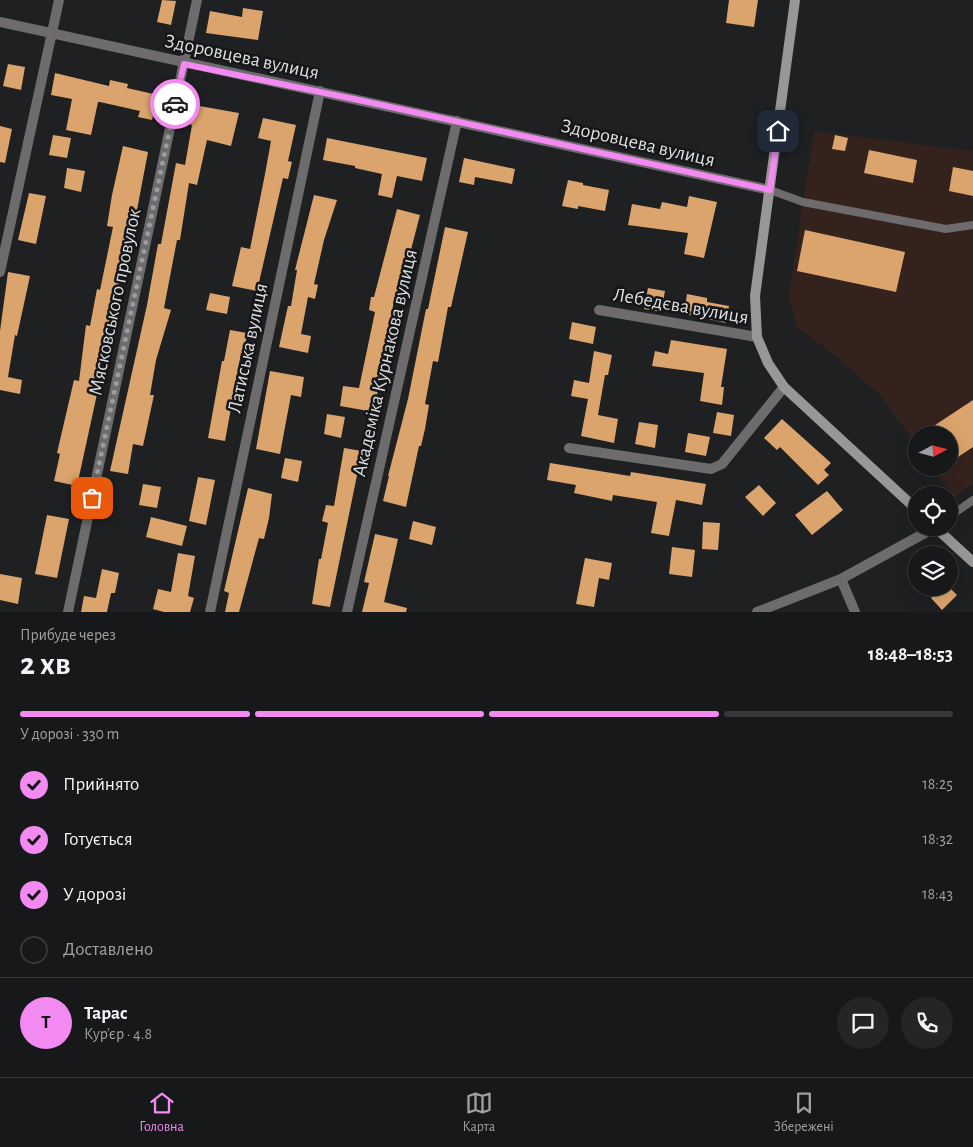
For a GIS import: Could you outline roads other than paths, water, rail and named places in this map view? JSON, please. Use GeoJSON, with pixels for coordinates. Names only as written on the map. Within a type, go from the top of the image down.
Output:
{"type":"FeatureCollection","features":[{"type":"Feature","properties":{"kind":"street"},"geometry":{"type":"LineString","coordinates":[[0,272],[59,0]]}},
{"type":"Feature","properties":{"kind":"street","name":"Мясковського провулок"},"geometry":{"type":"LineString","coordinates":[[68,612],[197,0]]}},
{"type":"Feature","properties":{"kind":"street"},"geometry":{"type":"LineString","coordinates":[[795,0],[756,296],[757,337],[768,363],[784,387],[908,502]]}},
{"type":"Feature","properties":{"kind":"street","name":"Здоровцева вулиця"},"geometry":{"type":"LineString","coordinates":[[0,22],[184,64],[320,91],[770,190]]}},
{"type":"Feature","properties":{"kind":"street","name":"Латиська вулиця"},"geometry":{"type":"LineString","coordinates":[[210,612],[320,91]]}},
{"type":"Feature","properties":{"kind":"street","name":"Академіка Курнакова вулиця"},"geometry":{"type":"LineString","coordinates":[[347,612],[457,121]]}},
{"type":"Feature","properties":{"kind":"street","name":"Лебедєва вулиця"},"geometry":{"type":"LineString","coordinates":[[599,310],[757,337]]}},
{"type":"Feature","properties":{"kind":"street"},"geometry":{"type":"LineString","coordinates":[[569,448],[711,470],[722,464],[784,387]]}},
{"type":"Feature","properties":{"kind":"street"},"geometry":{"type":"LineString","coordinates":[[757,612],[841,579],[920,536]]}},
{"type":"Feature","properties":{"kind":"street"},"geometry":{"type":"LineString","coordinates":[[945,536],[971,558]]}},
{"type":"Feature","properties":{"kind":"street"},"geometry":{"type":"LineString","coordinates":[[841,579],[855,612]]}},
{"type":"Feature","properties":{"kind":"lane"},"geometry":{"type":"LineString","coordinates":[[770,190],[803,202],[946,229],[973,225]]}},
{"type":"Feature","properties":{"kind":"lane"},"geometry":{"type":"LineString","coordinates":[[958,511],[973,500]]}}]}
